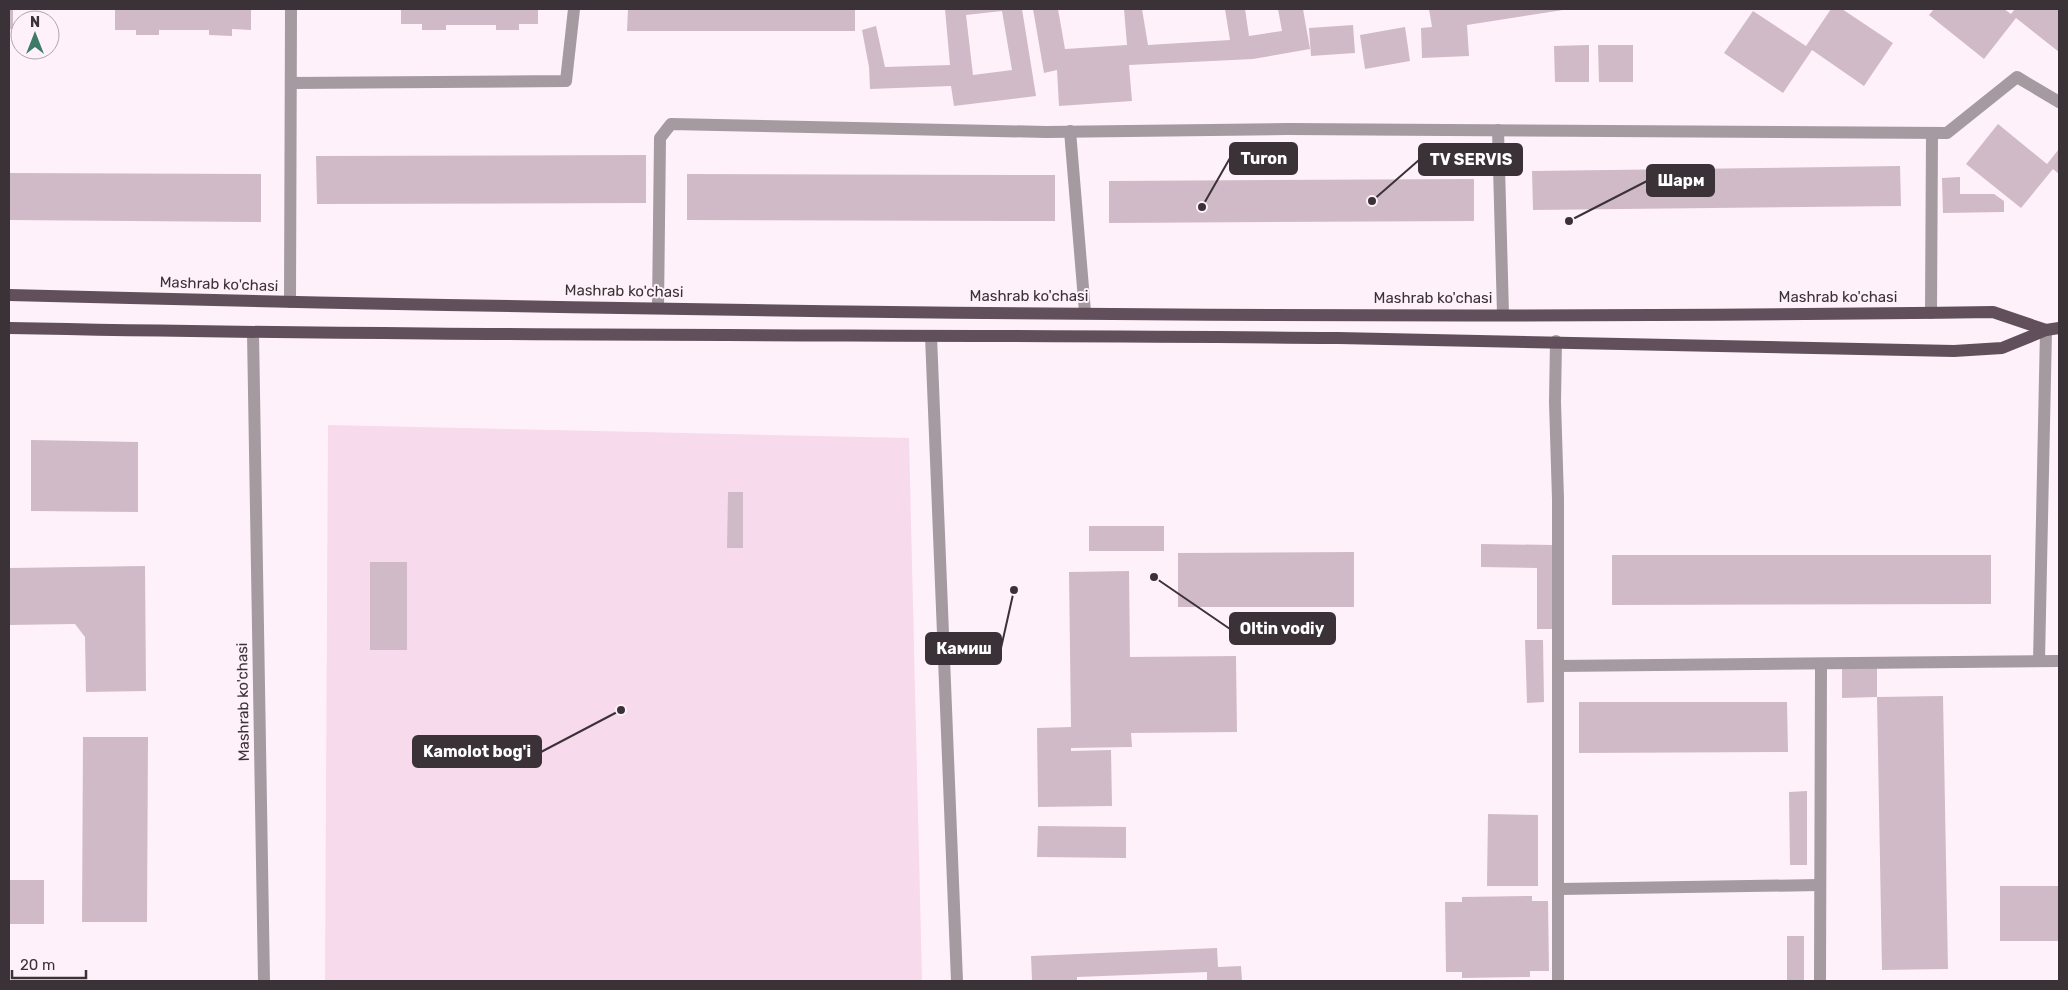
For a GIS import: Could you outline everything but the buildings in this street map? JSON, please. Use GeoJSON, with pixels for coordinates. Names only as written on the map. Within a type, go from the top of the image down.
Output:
{"type":"FeatureCollection","features":[{"type":"Feature","properties":{"kind":"main road","name":"Mashrab ko'chasi"},"geometry":{"type":"LineString","coordinates":[[9,295],[658,308],[1335,315],[1993,312],[2046,330]]}},
{"type":"Feature","properties":{"kind":"main road"},"geometry":{"type":"LineString","coordinates":[[1335,315],[1335,338]]}},
{"type":"Feature","properties":{"kind":"main road","name":"Mashrab ko'chasi"},"geometry":{"type":"LineString","coordinates":[[9,328],[253,333],[1335,338],[1556,341],[1954,351],[2002,348],[2046,330],[2059,328]]}},
{"type":"Feature","properties":{"kind":"street"},"geometry":{"type":"LineString","coordinates":[[290,302],[292,9]]}},
{"type":"Feature","properties":{"kind":"street"},"geometry":{"type":"LineString","coordinates":[[291,83],[566,81],[574,9]]}},
{"type":"Feature","properties":{"kind":"street"},"geometry":{"type":"LineString","coordinates":[[658,308],[660,138],[671,124],[1070,131],[1498,130],[1947,133],[2017,77],[2059,102]]}},
{"type":"Feature","properties":{"kind":"street"},"geometry":{"type":"LineString","coordinates":[[1498,130],[1502,314]]}},
{"type":"Feature","properties":{"kind":"street"},"geometry":{"type":"LineString","coordinates":[[1070,131],[1085,312]]}},
{"type":"Feature","properties":{"kind":"street"},"geometry":{"type":"LineString","coordinates":[[1931,313],[1932,133]]}},
{"type":"Feature","properties":{"kind":"street"},"geometry":{"type":"LineString","coordinates":[[2039,661],[2046,330]]}},
{"type":"Feature","properties":{"kind":"street","name":"Mashrab ko'chasi"},"geometry":{"type":"LineString","coordinates":[[253,333],[264,981]]}},
{"type":"Feature","properties":{"kind":"street"},"geometry":{"type":"LineString","coordinates":[[931,336],[957,981]]}},
{"type":"Feature","properties":{"kind":"street"},"geometry":{"type":"LineString","coordinates":[[1556,341],[1560,889],[1558,981]]}},
{"type":"Feature","properties":{"kind":"street"},"geometry":{"type":"LineString","coordinates":[[1558,666],[1820,665],[2059,661]]}},
{"type":"Feature","properties":{"kind":"street"},"geometry":{"type":"LineString","coordinates":[[1820,665],[1820,981]]}},
{"type":"Feature","properties":{"kind":"street"},"geometry":{"type":"LineString","coordinates":[[1560,889],[1820,885]]}},
{"type":"Feature","properties":{"kind":"shaded area"},"geometry":{"type":"Polygon","coordinates":[[[328,425],[909,438],[922,981],[325,981],[328,425]]]}},
{"type":"Feature","properties":{"kind":"place","name":"TV SERVIS"},"geometry":{"type":"Point","coordinates":[1372,201]}},
{"type":"Feature","properties":{"kind":"place","name":"Turon"},"geometry":{"type":"Point","coordinates":[1202,207]}},
{"type":"Feature","properties":{"kind":"place","name":"Шарм"},"geometry":{"type":"Point","coordinates":[1569,221]}},
{"type":"Feature","properties":{"kind":"place","name":"Oltin vodiy"},"geometry":{"type":"Point","coordinates":[1154,577]}},
{"type":"Feature","properties":{"kind":"place","name":"Камиш"},"geometry":{"type":"Point","coordinates":[1014,590]}},
{"type":"Feature","properties":{"kind":"place","name":"Kamolot bog'i"},"geometry":{"type":"Point","coordinates":[621,710]}}]}
